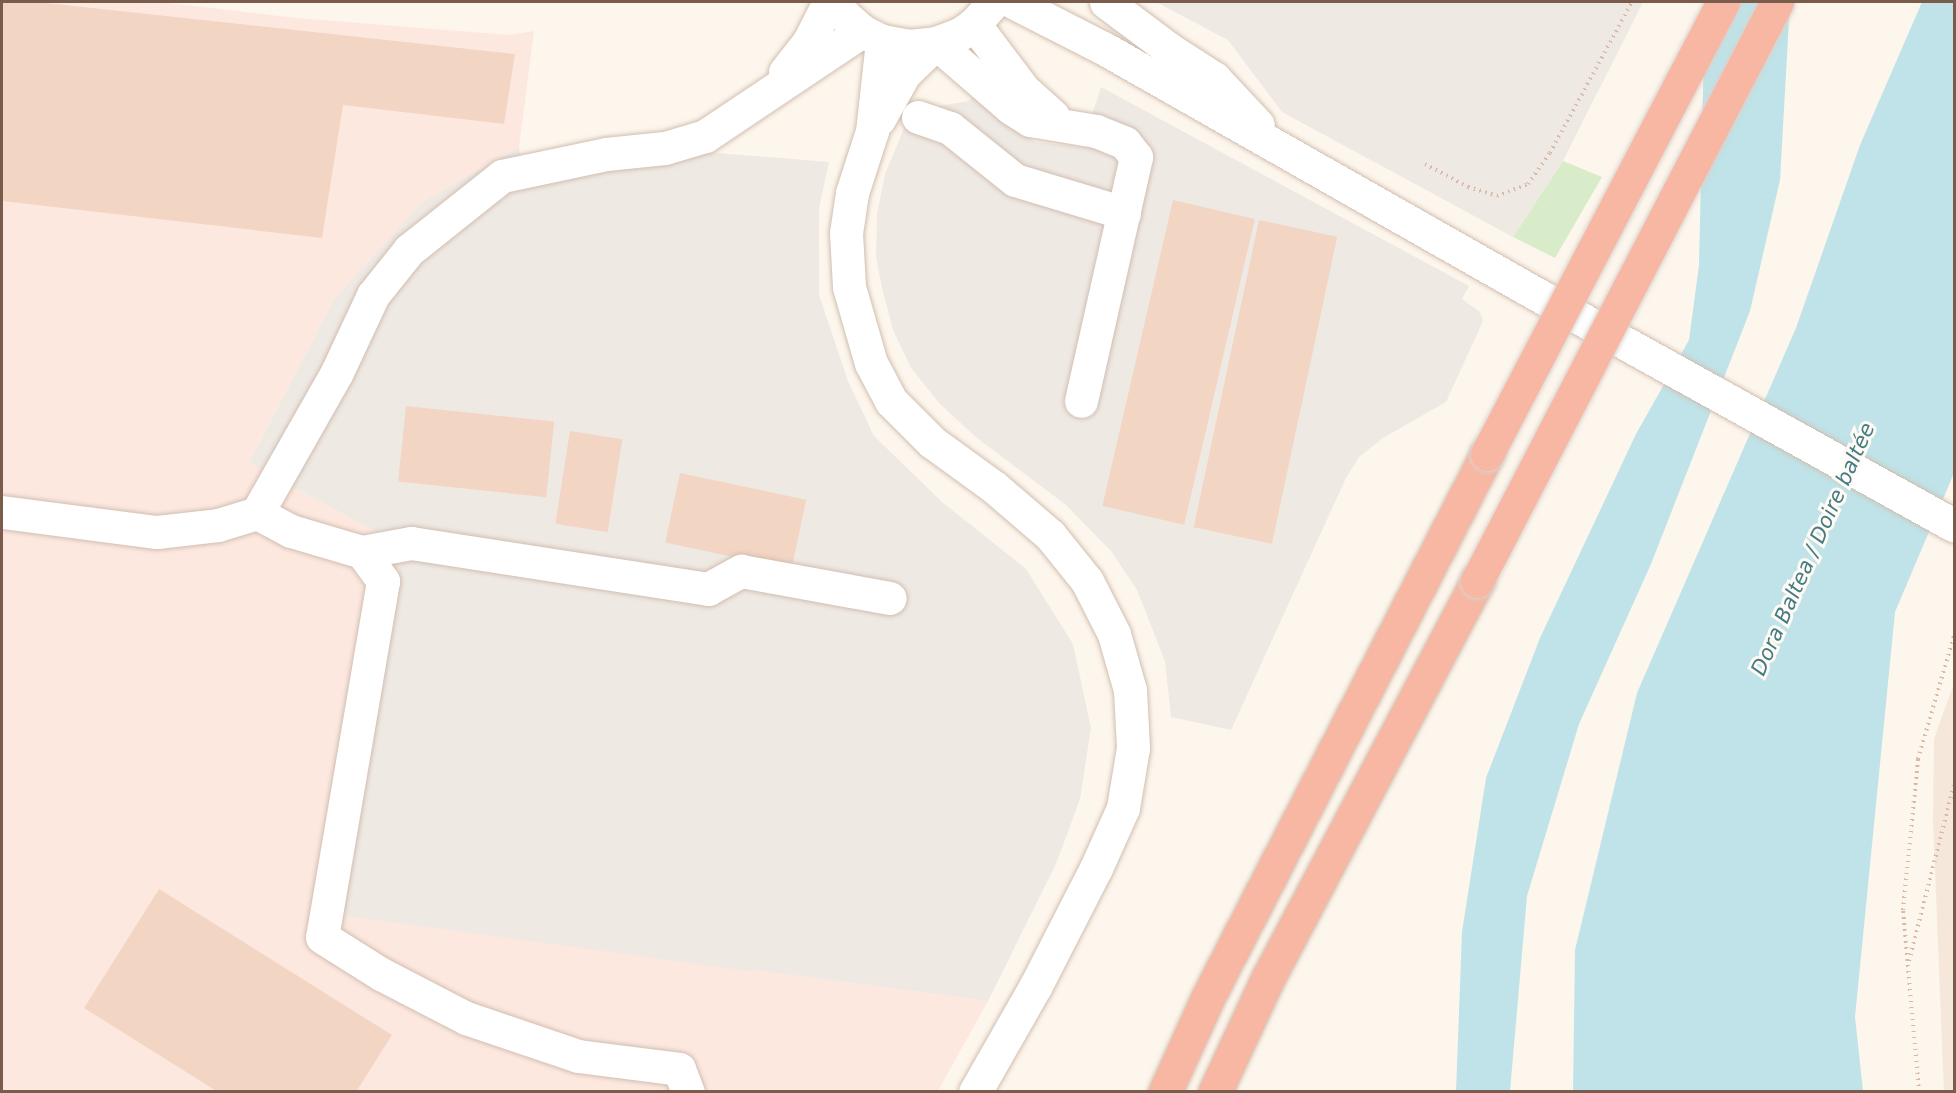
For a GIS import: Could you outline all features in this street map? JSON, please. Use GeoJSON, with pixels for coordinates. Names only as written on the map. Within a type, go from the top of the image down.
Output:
{"type":"FeatureCollection","features":[{"type":"Feature","properties":{"kind":"highway"},"geometry":{"type":"LineString","coordinates":[[1165,1092],[1208,997],[1487,454],[1723,2]]}},
{"type":"Feature","properties":{"kind":"highway"},"geometry":{"type":"LineString","coordinates":[[1215,1092],[1268,978],[1777,2]]}},
{"type":"Feature","properties":{"kind":"street"},"geometry":{"type":"LineString","coordinates":[[763,99],[808,43],[829,2]]}},
{"type":"Feature","properties":{"kind":"street"},"geometry":{"type":"LineString","coordinates":[[834,2],[844,16],[872,36],[909,46],[936,43],[960,34],[984,13],[1024,90],[1045,111],[1074,129]]}},
{"type":"Feature","properties":{"kind":"street"},"geometry":{"type":"LineString","coordinates":[[1013,2],[1105,49],[1522,286],[1954,525]]}},
{"type":"Feature","properties":{"kind":"street"},"geometry":{"type":"LineString","coordinates":[[1106,2],[1169,49],[1214,78],[1279,148]]}},
{"type":"Feature","properties":{"kind":"street"},"geometry":{"type":"LineString","coordinates":[[2,512],[157,532],[218,525],[256,513],[336,372],[373,295],[409,250],[502,176],[606,154],[665,148],[705,136],[763,99],[872,36]]}},
{"type":"Feature","properties":{"kind":"street"},"geometry":{"type":"LineString","coordinates":[[872,36],[872,131]]}},
{"type":"Feature","properties":{"kind":"street"},"geometry":{"type":"LineString","coordinates":[[936,43],[1011,108],[1030,120],[1096,131],[1125,143],[1136,157],[1081,401]]}},
{"type":"Feature","properties":{"kind":"street"},"geometry":{"type":"LineString","coordinates":[[936,43],[904,75],[872,131],[852,193],[846,233],[849,287],[871,363],[891,401],[932,442],[994,486],[1050,535],[1087,581],[1108,623],[1130,690],[1133,748],[1123,808],[1096,868],[975,1092]]}},
{"type":"Feature","properties":{"kind":"street"},"geometry":{"type":"LineString","coordinates":[[918,117],[950,128],[1015,180],[1124,213]]}},
{"type":"Feature","properties":{"kind":"street"},"geometry":{"type":"LineString","coordinates":[[256,513],[291,531],[362,552],[411,543],[708,589],[741,571],[890,598]]}},
{"type":"Feature","properties":{"kind":"street"},"geometry":{"type":"LineString","coordinates":[[362,552],[383,581],[322,937],[381,974],[466,1018],[578,1056],[679,1069],[688,1092]]}},
{"type":"Feature","properties":{"kind":"path"},"geometry":{"type":"LineString","coordinates":[[1425,164],[1467,187],[1497,196],[1528,184],[1550,153],[1632,2]]}},
{"type":"Feature","properties":{"kind":"path"},"geometry":{"type":"LineString","coordinates":[[1919,1092],[1903,910],[1918,759],[1954,636]]}},
{"type":"Feature","properties":{"kind":"path"},"geometry":{"type":"LineString","coordinates":[[1908,964],[1954,784]]}},
{"type":"Feature","properties":{"kind":"shaded area"},"geometry":{"type":"Polygon","coordinates":[[[2,2],[160,2],[296,18],[510,35],[534,31],[519,147],[422,202],[334,299],[249,463],[378,533],[318,911],[988,1001],[938,1091],[2,1092],[2,2]]]}},
{"type":"Feature","properties":{"kind":"shaded area"},"geometry":{"type":"Polygon","coordinates":[[[1156,2],[1643,2],[1563,161],[1513,237],[1282,112],[1228,40],[1156,2]]]}},
{"type":"Feature","properties":{"kind":"shaded area"},"geometry":{"type":"Polygon","coordinates":[[[1101,87],[1469,286],[1462,299],[1480,312],[1483,321],[1446,402],[1383,438],[1359,457],[1346,478],[1231,730],[1171,717],[1165,661],[1137,590],[1111,551],[1066,505],[977,438],[940,404],[911,368],[893,330],[882,288],[876,257],[877,214],[885,174],[914,105],[927,108],[969,101],[977,93],[1035,142],[1092,148],[1093,112],[1101,87]]]}},
{"type":"Feature","properties":{"kind":"shaded area"},"geometry":{"type":"Polygon","coordinates":[[[519,147],[525,188],[602,167],[705,152],[829,162],[819,208],[819,295],[848,381],[874,436],[942,502],[1026,569],[1073,644],[1091,728],[1080,799],[1056,864],[988,1001],[755,970],[755,972],[318,912],[378,533],[249,463],[334,299],[422,202],[519,147]]]}},
{"type":"Feature","properties":{"kind":"shaded area"},"geometry":{"type":"Polygon","coordinates":[[[1954,683],[1954,1091],[1944,1092],[1933,821],[1934,739],[1954,683]]]}},
{"type":"Feature","properties":{"kind":"green space"},"geometry":{"type":"Polygon","coordinates":[[[1563,161],[1602,177],[1555,258],[1513,237],[1563,161]]]}},
{"type":"Feature","properties":{"kind":"water"},"geometry":{"type":"Polygon","coordinates":[[[1705,2],[1790,2],[1780,180],[1750,311],[1651,564],[1579,724],[1527,896],[1510,1091],[1456,1092],[1462,932],[1486,778],[1540,638],[1636,434],[1689,340],[1699,265],[1705,2]]]}},
{"type":"Feature","properties":{"kind":"water","name":"Dora Baltea / Doire baltée"},"geometry":{"type":"Polygon","coordinates":[[[1922,2],[1954,2],[1954,473],[1895,612],[1855,1017],[1863,1091],[1573,1092],[1575,950],[1637,693],[1796,328],[1860,145],[1922,2]]]}},
{"type":"Feature","properties":{"kind":"building"},"geometry":{"type":"Polygon","coordinates":[[[2,2],[37,2],[515,54],[504,124],[343,105],[322,238],[2,201],[2,2]]]}},
{"type":"Feature","properties":{"kind":"building"},"geometry":{"type":"Polygon","coordinates":[[[1173,200],[1255,219],[1184,525],[1102,506],[1173,200]]]}},
{"type":"Feature","properties":{"kind":"building"},"geometry":{"type":"Polygon","coordinates":[[[1259,220],[1337,237],[1272,544],[1194,527],[1259,220]]]}},
{"type":"Feature","properties":{"kind":"building"},"geometry":{"type":"Polygon","coordinates":[[[406,406],[554,422],[546,497],[398,482],[406,406]]]}},
{"type":"Feature","properties":{"kind":"building"},"geometry":{"type":"Polygon","coordinates":[[[570,431],[622,439],[608,532],[555,524],[570,431]]]}},
{"type":"Feature","properties":{"kind":"building"},"geometry":{"type":"Polygon","coordinates":[[[680,473],[806,500],[791,569],[665,542],[680,473]]]}},
{"type":"Feature","properties":{"kind":"building"},"geometry":{"type":"Polygon","coordinates":[[[159,889],[392,1035],[356,1092],[218,1092],[84,1008],[159,889]]]}}]}
